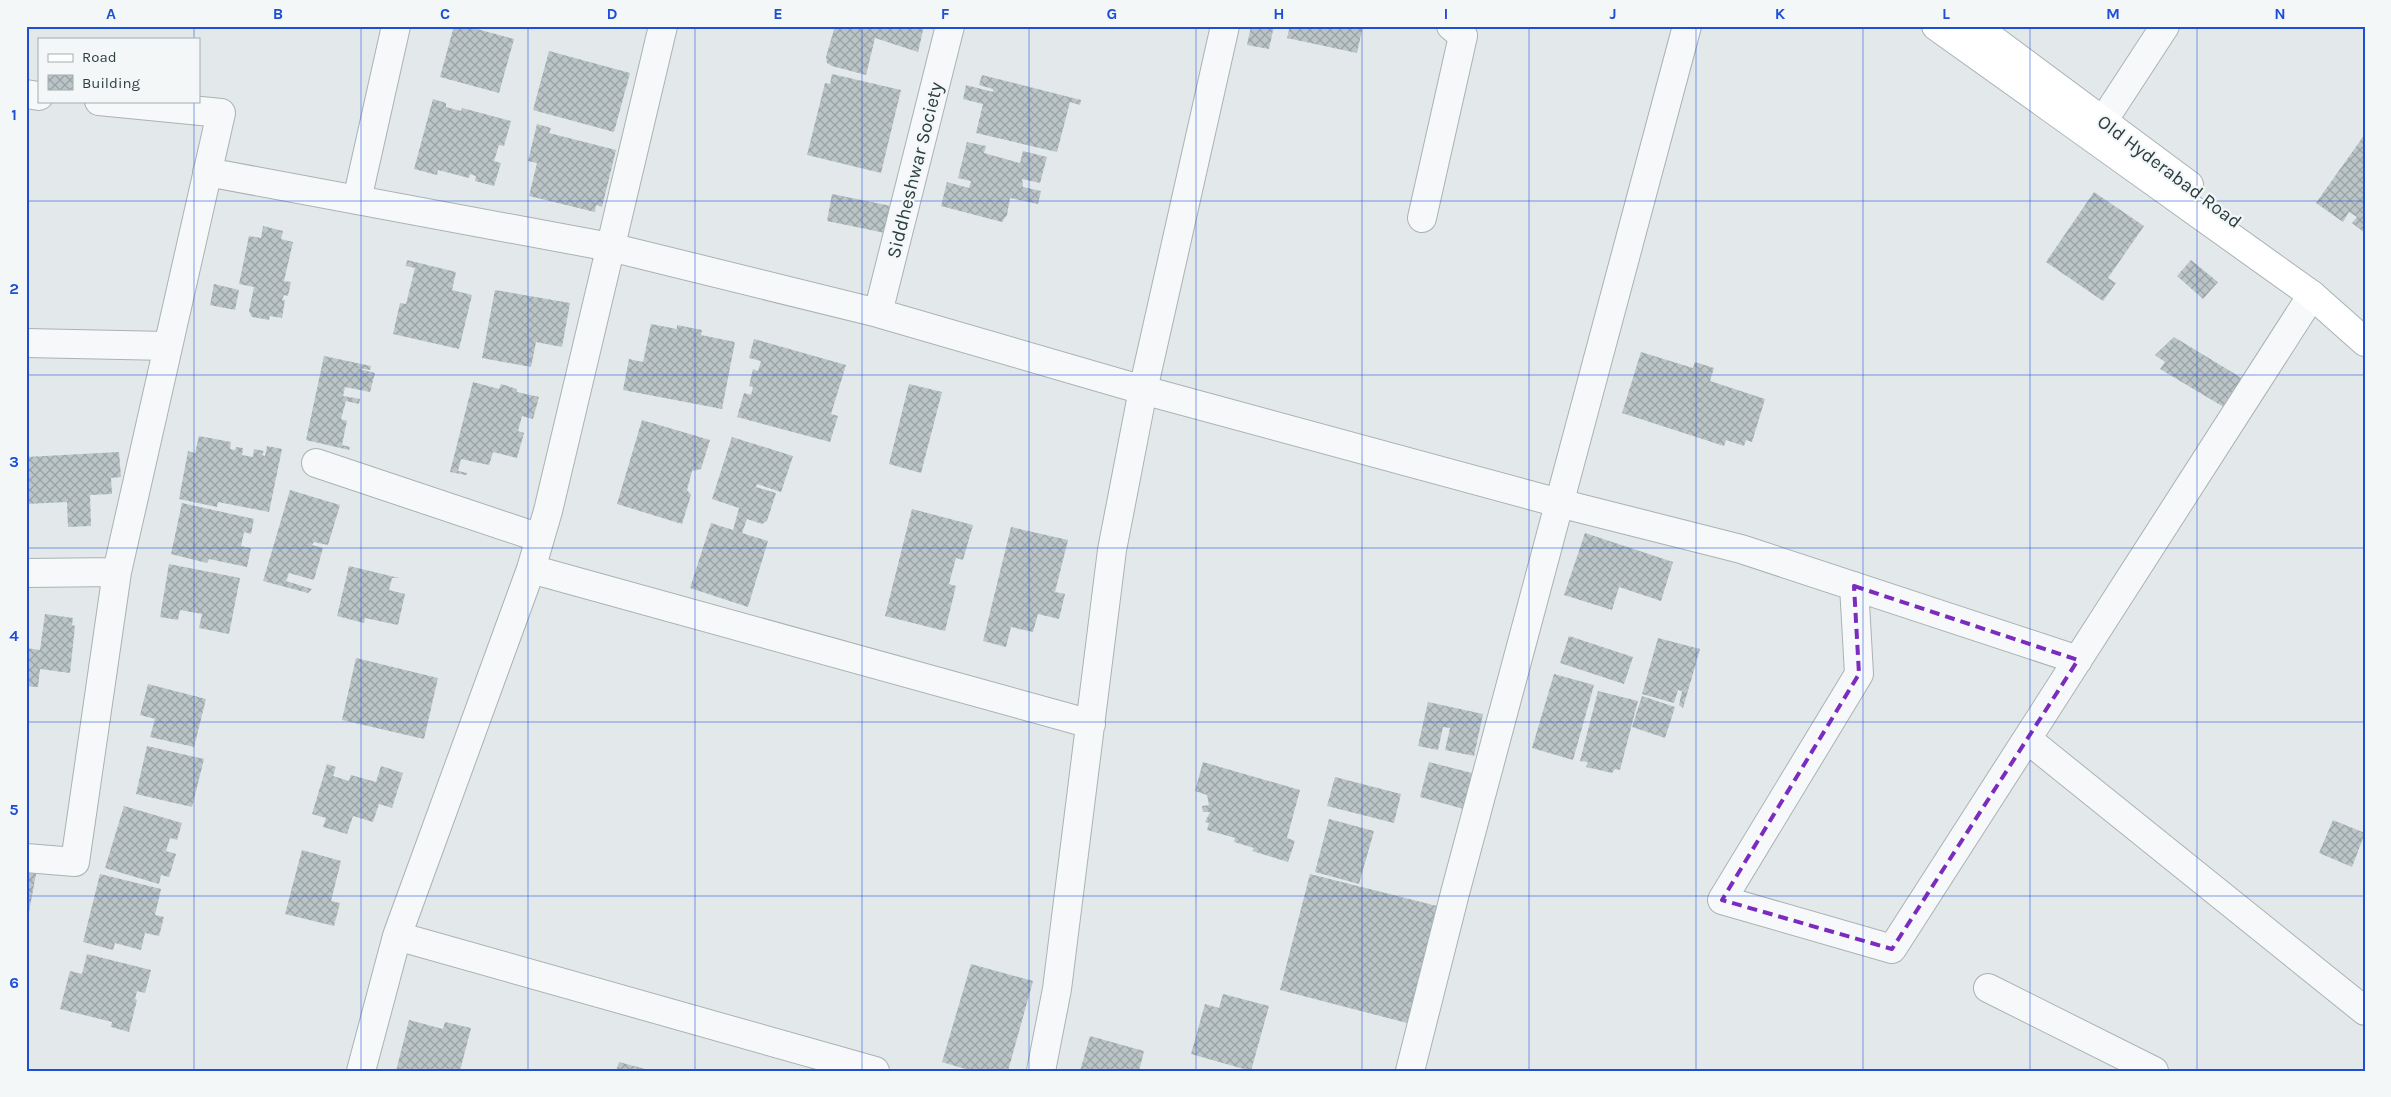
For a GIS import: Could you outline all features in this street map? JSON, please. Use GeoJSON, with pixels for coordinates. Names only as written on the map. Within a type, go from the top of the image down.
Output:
{"type":"FeatureCollection","features":[{"type":"Feature","properties":{"kind":"main road"},"geometry":{"type":"LineString","coordinates":[[1936,26],[2312,296],[2365,342]]}},
{"type":"Feature","properties":{"kind":"main road","name":"Old Hyderabad Road"},"geometry":{"type":"LineString","coordinates":[[1975,26],[2365,316]]}},
{"type":"Feature","properties":{"kind":"street"},"geometry":{"type":"LineString","coordinates":[[357,200],[396,26]]}},
{"type":"Feature","properties":{"kind":"street"},"geometry":{"type":"LineString","coordinates":[[360,1071],[397,936],[531,569],[548,511],[663,26]]}},
{"type":"Feature","properties":{"kind":"street","name":"Siddheshwar Society"},"geometry":{"type":"LineString","coordinates":[[878,313],[950,26]]}},
{"type":"Feature","properties":{"kind":"street"},"geometry":{"type":"LineString","coordinates":[[1041,1071],[1057,989],[1112,550],[1143,390],[1225,26]]}},
{"type":"Feature","properties":{"kind":"street"},"geometry":{"type":"LineString","coordinates":[[1422,218],[1463,36],[1451,26]]}},
{"type":"Feature","properties":{"kind":"street"},"geometry":{"type":"LineString","coordinates":[[1410,1071],[1559,503],[1687,26]]}},
{"type":"Feature","properties":{"kind":"street"},"geometry":{"type":"LineString","coordinates":[[2103,121],[2165,26]]}},
{"type":"Feature","properties":{"kind":"street"},"geometry":{"type":"LineString","coordinates":[[26,858],[75,862],[117,572],[221,112],[110,102]]}},
{"type":"Feature","properties":{"kind":"street"},"geometry":{"type":"LineString","coordinates":[[207,172],[610,247],[878,313],[1143,390],[1559,503],[1741,549],[2078,660]]}},
{"type":"Feature","properties":{"kind":"street"},"geometry":{"type":"LineString","coordinates":[[1854,586],[1859,674],[1722,900],[1892,949],[2312,296]]}},
{"type":"Feature","properties":{"kind":"street"},"geometry":{"type":"LineString","coordinates":[[26,343],[168,346]]}},
{"type":"Feature","properties":{"kind":"street"},"geometry":{"type":"LineString","coordinates":[[316,463],[540,538]]}},
{"type":"Feature","properties":{"kind":"street"},"geometry":{"type":"LineString","coordinates":[[531,569],[1091,724]]}},
{"type":"Feature","properties":{"kind":"street"},"geometry":{"type":"LineString","coordinates":[[26,573],[117,572]]}},
{"type":"Feature","properties":{"kind":"street"},"geometry":{"type":"LineString","coordinates":[[2027,739],[2365,1011]]}},
{"type":"Feature","properties":{"kind":"street"},"geometry":{"type":"LineString","coordinates":[[397,936],[875,1071]]}},
{"type":"Feature","properties":{"kind":"street"},"geometry":{"type":"LineString","coordinates":[[1988,988],[2154,1071]]}},
{"type":"Feature","properties":{"kind":"highlighted area"},"geometry":{"type":"Polygon","coordinates":[[[1854,586],[2078,660],[1892,949],[1722,900],[1859,674],[1854,586]]]}},
{"type":"Feature","properties":{"kind":"building"},"geometry":{"type":"Polygon","coordinates":[[[454,26],[466,26],[514,39],[499,93],[440,77],[454,26]]]}},
{"type":"Feature","properties":{"kind":"building"},"geometry":{"type":"Polygon","coordinates":[[[835,26],[924,26],[918,52],[875,38],[866,75],[827,63],[826,57],[835,26]]]}},
{"type":"Feature","properties":{"kind":"building"},"geometry":{"type":"Polygon","coordinates":[[[1251,26],[1274,26],[1269,49],[1247,45],[1251,26]]]}},
{"type":"Feature","properties":{"kind":"building"},"geometry":{"type":"Polygon","coordinates":[[[1290,26],[1363,26],[1357,53],[1287,38],[1290,26]]]}},
{"type":"Feature","properties":{"kind":"building"},"geometry":{"type":"Polygon","coordinates":[[[549,51],[630,73],[614,132],[533,110],[549,51]]]}},
{"type":"Feature","properties":{"kind":"building"},"geometry":{"type":"Polygon","coordinates":[[[832,74],[901,90],[881,173],[807,155],[825,83],[830,84],[832,74]]]}},
{"type":"Feature","properties":{"kind":"building"},"geometry":{"type":"Polygon","coordinates":[[[982,75],[1081,100],[1080,105],[1070,102],[1057,152],[976,133],[983,104],[963,99],[966,85],[993,92],[993,89],[979,85],[982,75]]]}},
{"type":"Feature","properties":{"kind":"building"},"geometry":{"type":"Polygon","coordinates":[[[433,99],[446,103],[446,107],[461,111],[462,108],[511,121],[504,146],[499,145],[494,161],[501,163],[494,186],[475,181],[476,176],[470,174],[469,178],[438,170],[437,175],[414,169],[433,99]]]}},
{"type":"Feature","properties":{"kind":"building"},"geometry":{"type":"Polygon","coordinates":[[[537,124],[551,128],[549,133],[616,150],[602,207],[596,205],[595,212],[529,196],[537,163],[528,161],[537,124]]]}},
{"type":"Feature","properties":{"kind":"building"},"geometry":{"type":"Polygon","coordinates":[[[2365,134],[2365,233],[2352,223],[2357,217],[2349,212],[2343,222],[2316,203],[2365,134]]]}},
{"type":"Feature","properties":{"kind":"building"},"geometry":{"type":"Polygon","coordinates":[[[967,142],[986,146],[984,153],[1020,163],[1023,151],[1047,157],[1040,183],[1022,179],[1023,187],[1041,191],[1038,204],[1010,198],[1007,215],[1002,222],[941,206],[947,182],[969,188],[971,181],[958,178],[967,142]]]}},
{"type":"Feature","properties":{"kind":"building"},"geometry":{"type":"Polygon","coordinates":[[[2094,192],[2144,226],[2108,278],[2116,283],[2103,301],[2046,262],[2094,192]]]}},
{"type":"Feature","properties":{"kind":"building"},"geometry":{"type":"Polygon","coordinates":[[[832,194],[891,206],[885,233],[827,221],[832,194]]]}},
{"type":"Feature","properties":{"kind":"building"},"geometry":{"type":"Polygon","coordinates":[[[263,226],[283,231],[281,239],[293,242],[284,281],[291,282],[288,296],[284,295],[282,300],[285,300],[282,318],[270,316],[269,320],[252,317],[249,311],[254,287],[239,284],[249,236],[261,238],[263,226]]]}},
{"type":"Feature","properties":{"kind":"building"},"geometry":{"type":"Polygon","coordinates":[[[407,260],[456,272],[452,290],[472,295],[459,349],[393,334],[400,303],[406,304],[415,268],[406,266],[407,260]]]}},
{"type":"Feature","properties":{"kind":"building"},"geometry":{"type":"Polygon","coordinates":[[[2191,260],[2218,282],[2203,299],[2177,276],[2191,260]]]}},
{"type":"Feature","properties":{"kind":"building"},"geometry":{"type":"Polygon","coordinates":[[[214,284],[239,290],[235,310],[210,305],[214,284]]]}},
{"type":"Feature","properties":{"kind":"building"},"geometry":{"type":"Polygon","coordinates":[[[495,290],[570,303],[562,347],[536,342],[531,367],[482,358],[495,290]]]}},
{"type":"Feature","properties":{"kind":"building"},"geometry":{"type":"Polygon","coordinates":[[[651,324],[677,329],[677,325],[702,330],[701,335],[735,342],[722,409],[623,390],[629,359],[643,362],[651,324]]]}},
{"type":"Feature","properties":{"kind":"building"},"geometry":{"type":"Polygon","coordinates":[[[2174,337],[2245,380],[2227,409],[2160,369],[2165,362],[2155,355],[2174,337]]]}},
{"type":"Feature","properties":{"kind":"building"},"geometry":{"type":"Polygon","coordinates":[[[754,339],[846,365],[831,414],[838,416],[830,442],[737,417],[744,393],[751,395],[753,387],[749,386],[753,369],[758,371],[761,361],[749,358],[754,339]]]}},
{"type":"Feature","properties":{"kind":"building"},"geometry":{"type":"Polygon","coordinates":[[[1641,352],[1693,368],[1695,362],[1714,368],[1710,381],[1765,399],[1752,442],[1746,440],[1744,446],[1726,440],[1724,446],[1622,413],[1641,352]]]}},
{"type":"Feature","properties":{"kind":"building"},"geometry":{"type":"Polygon","coordinates":[[[324,356],[371,366],[370,370],[356,368],[375,373],[370,392],[345,387],[343,396],[360,399],[359,404],[346,401],[341,419],[347,421],[342,445],[350,447],[349,450],[306,440],[324,356]]]}},
{"type":"Feature","properties":{"kind":"building"},"geometry":{"type":"Polygon","coordinates":[[[473,382],[499,389],[501,384],[517,389],[517,392],[539,397],[533,419],[522,416],[518,431],[524,433],[517,458],[493,452],[489,465],[461,459],[458,471],[467,473],[466,475],[450,472],[473,382]]]}},
{"type":"Feature","properties":{"kind":"building"},"geometry":{"type":"Polygon","coordinates":[[[909,384],[942,392],[921,473],[889,464],[909,384]]]}},
{"type":"Feature","properties":{"kind":"building"},"geometry":{"type":"Polygon","coordinates":[[[642,420],[710,440],[701,469],[692,471],[687,490],[691,495],[682,524],[617,504],[642,420]]]}},
{"type":"Feature","properties":{"kind":"building"},"geometry":{"type":"Polygon","coordinates":[[[199,436],[231,442],[230,449],[235,450],[236,447],[243,448],[242,455],[253,457],[254,449],[264,451],[262,455],[265,456],[267,446],[282,449],[269,512],[218,502],[217,507],[179,499],[188,451],[195,453],[199,436]]]}},
{"type":"Feature","properties":{"kind":"building"},"geometry":{"type":"Polygon","coordinates":[[[732,437],[793,456],[781,492],[757,484],[756,487],[776,493],[767,521],[762,524],[747,519],[742,533],[768,541],[748,607],[690,588],[711,523],[733,530],[739,508],[712,499],[732,437]]]}},
{"type":"Feature","properties":{"kind":"building"},"geometry":{"type":"Polygon","coordinates":[[[119,452],[121,477],[111,478],[112,494],[90,495],[91,526],[68,527],[67,502],[26,504],[26,457],[119,452]]]}},
{"type":"Feature","properties":{"kind":"building"},"geometry":{"type":"Polygon","coordinates":[[[290,490],[340,505],[328,545],[314,542],[312,545],[323,548],[314,580],[289,573],[286,581],[312,589],[308,593],[263,581],[290,490]]]}},
{"type":"Feature","properties":{"kind":"building"},"geometry":{"type":"Polygon","coordinates":[[[182,503],[254,519],[251,534],[244,532],[241,546],[251,548],[247,567],[209,559],[207,563],[171,554],[182,503]]]}},
{"type":"Feature","properties":{"kind":"building"},"geometry":{"type":"Polygon","coordinates":[[[912,509],[973,525],[963,560],[956,558],[949,584],[956,586],[945,631],[885,616],[912,509]]]}},
{"type":"Feature","properties":{"kind":"building"},"geometry":{"type":"Polygon","coordinates":[[[1011,527],[1068,540],[1055,592],[1065,594],[1059,619],[1038,614],[1033,632],[1011,627],[1006,647],[983,641],[1011,527]]]}},
{"type":"Feature","properties":{"kind":"building"},"geometry":{"type":"Polygon","coordinates":[[[1585,533],[1673,562],[1661,601],[1619,587],[1612,610],[1564,595],[1585,533]]]}},
{"type":"Feature","properties":{"kind":"building"},"geometry":{"type":"Polygon","coordinates":[[[169,564],[240,578],[229,634],[199,628],[202,614],[180,610],[178,620],[160,617],[169,564]]]}},
{"type":"Feature","properties":{"kind":"building"},"geometry":{"type":"Polygon","coordinates":[[[349,566],[399,578],[392,578],[389,590],[405,594],[398,625],[365,618],[364,623],[337,616],[349,566]]]}},
{"type":"Feature","properties":{"kind":"building"},"geometry":{"type":"Polygon","coordinates":[[[45,614],[73,618],[72,625],[75,626],[70,673],[40,669],[38,687],[26,686],[26,648],[40,650],[45,614]]]}},
{"type":"Feature","properties":{"kind":"building"},"geometry":{"type":"Polygon","coordinates":[[[1569,636],[1633,657],[1624,684],[1560,663],[1569,636]]]}},
{"type":"Feature","properties":{"kind":"building"},"geometry":{"type":"Polygon","coordinates":[[[1658,638],[1700,649],[1683,708],[1679,705],[1682,691],[1678,690],[1674,703],[1642,694],[1658,638]]]}},
{"type":"Feature","properties":{"kind":"building"},"geometry":{"type":"Polygon","coordinates":[[[356,658],[438,678],[424,739],[342,720],[356,658]]]}},
{"type":"Feature","properties":{"kind":"building"},"geometry":{"type":"Polygon","coordinates":[[[1554,674],[1594,685],[1573,760],[1532,748],[1554,674]]]}},
{"type":"Feature","properties":{"kind":"building"},"geometry":{"type":"Polygon","coordinates":[[[148,684],[206,699],[194,747],[150,737],[155,719],[140,715],[148,684]]]}},
{"type":"Feature","properties":{"kind":"building"},"geometry":{"type":"Polygon","coordinates":[[[1598,691],[1638,701],[1620,770],[1615,769],[1612,773],[1586,767],[1588,762],[1580,761],[1598,691]]]}},
{"type":"Feature","properties":{"kind":"building"},"geometry":{"type":"Polygon","coordinates":[[[1642,696],[1675,707],[1665,738],[1632,727],[1642,696]]]}},
{"type":"Feature","properties":{"kind":"building"},"geometry":{"type":"Polygon","coordinates":[[[1428,702],[1483,714],[1474,756],[1445,750],[1450,728],[1443,727],[1438,750],[1418,746],[1428,702]]]}},
{"type":"Feature","properties":{"kind":"building"},"geometry":{"type":"Polygon","coordinates":[[[147,746],[204,759],[192,807],[136,794],[147,746]]]}},
{"type":"Feature","properties":{"kind":"building"},"geometry":{"type":"Polygon","coordinates":[[[1203,762],[1300,790],[1287,838],[1295,841],[1288,862],[1252,851],[1254,848],[1234,842],[1235,838],[1207,830],[1209,823],[1205,822],[1210,812],[1203,812],[1202,806],[1209,805],[1207,795],[1195,791],[1203,762]]]}},
{"type":"Feature","properties":{"kind":"building"},"geometry":{"type":"Polygon","coordinates":[[[1429,762],[1480,775],[1471,811],[1420,797],[1429,762]]]}},
{"type":"Feature","properties":{"kind":"building"},"geometry":{"type":"Polygon","coordinates":[[[327,764],[336,767],[333,776],[349,781],[351,775],[376,782],[381,766],[403,773],[392,808],[379,804],[373,822],[353,816],[347,834],[323,827],[326,818],[312,814],[327,764]]]}},
{"type":"Feature","properties":{"kind":"building"},"geometry":{"type":"Polygon","coordinates":[[[1335,777],[1401,794],[1394,823],[1327,806],[1335,777]]]}},
{"type":"Feature","properties":{"kind":"building"},"geometry":{"type":"Polygon","coordinates":[[[124,806],[182,823],[177,840],[170,838],[166,851],[176,854],[169,877],[161,875],[159,884],[105,868],[124,806]]]}},
{"type":"Feature","properties":{"kind":"building"},"geometry":{"type":"Polygon","coordinates":[[[1329,819],[1374,831],[1359,884],[1315,872],[1329,819]]]}},
{"type":"Feature","properties":{"kind":"building"},"geometry":{"type":"Polygon","coordinates":[[[2333,820],[2365,833],[2352,867],[2319,853],[2333,820]]]}},
{"type":"Feature","properties":{"kind":"building"},"geometry":{"type":"Polygon","coordinates":[[[302,850],[341,861],[331,901],[340,903],[334,926],[285,914],[302,850]]]}},
{"type":"Feature","properties":{"kind":"building"},"geometry":{"type":"Polygon","coordinates":[[[26,872],[36,874],[27,923],[26,923],[26,872]]]}},
{"type":"Feature","properties":{"kind":"building"},"geometry":{"type":"Polygon","coordinates":[[[100,874],[161,889],[155,915],[164,917],[159,936],[145,933],[141,950],[115,943],[113,950],[83,942],[100,874]]]}},
{"type":"Feature","properties":{"kind":"building"},"geometry":{"type":"Polygon","coordinates":[[[1310,874],[1441,907],[1411,1024],[1280,990],[1310,874]]]}},
{"type":"Feature","properties":{"kind":"building"},"geometry":{"type":"Polygon","coordinates":[[[87,954],[151,970],[145,993],[137,991],[135,999],[137,1000],[129,1032],[111,1027],[112,1022],[60,1009],[70,971],[82,974],[87,954]]]}},
{"type":"Feature","properties":{"kind":"building"},"geometry":{"type":"Polygon","coordinates":[[[971,964],[1033,981],[1008,1071],[972,1071],[942,1062],[971,964]]]}},
{"type":"Feature","properties":{"kind":"building"},"geometry":{"type":"Polygon","coordinates":[[[1223,994],[1269,1006],[1251,1071],[1191,1054],[1205,1004],[1219,1008],[1223,994]]]}},
{"type":"Feature","properties":{"kind":"building"},"geometry":{"type":"Polygon","coordinates":[[[409,1020],[443,1029],[445,1022],[471,1028],[460,1071],[396,1071],[409,1020]]]}},
{"type":"Feature","properties":{"kind":"building"},"geometry":{"type":"Polygon","coordinates":[[[1090,1036],[1144,1051],[1139,1071],[1080,1071],[1090,1036]]]}},
{"type":"Feature","properties":{"kind":"building"},"geometry":{"type":"Polygon","coordinates":[[[619,1062],[649,1070],[616,1071],[619,1062]]]}}]}
